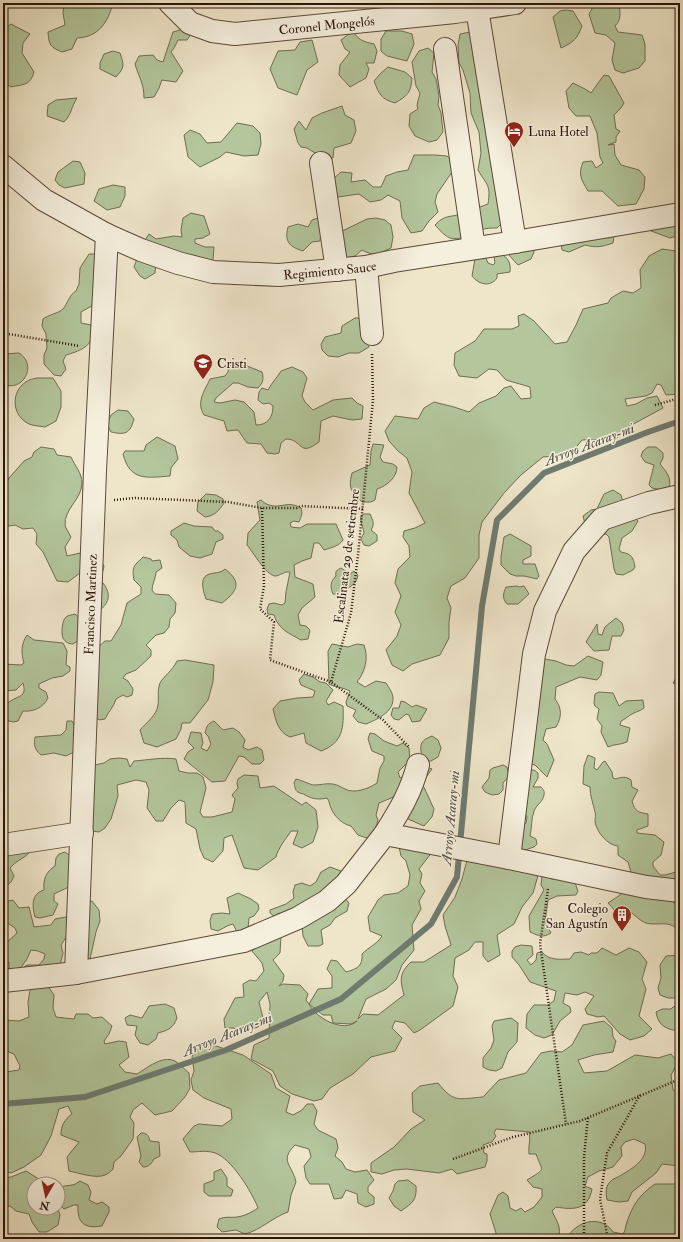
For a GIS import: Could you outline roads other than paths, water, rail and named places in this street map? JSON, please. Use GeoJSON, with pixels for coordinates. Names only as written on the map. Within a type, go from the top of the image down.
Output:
{"type":"FeatureCollection","features":[{"type":"Feature","properties":{"kind":"street","name":"Coronel Mongelós"},"geometry":{"type":"LineString","coordinates":[[170,3],[190,23],[212,30],[235,34],[454,12],[515,3]]}},
{"type":"Feature","properties":{"kind":"street"},"geometry":{"type":"LineString","coordinates":[[477,9],[515,242]]}},
{"type":"Feature","properties":{"kind":"street"},"geometry":{"type":"LineString","coordinates":[[445,49],[474,248]]}},
{"type":"Feature","properties":{"kind":"street"},"geometry":{"type":"LineString","coordinates":[[322,162],[336,270]]}},
{"type":"Feature","properties":{"kind":"street","name":"Regimiento Sauce"},"geometry":{"type":"LineString","coordinates":[[3,166],[44,200],[107,235],[141,250],[178,263],[213,272],[279,275],[366,267],[394,261],[680,214]]}},
{"type":"Feature","properties":{"kind":"street","name":"Francisco Martinez"},"geometry":{"type":"LineString","coordinates":[[76,974],[95,471],[107,235]]}},
{"type":"Feature","properties":{"kind":"street"},"geometry":{"type":"LineString","coordinates":[[366,267],[372,334]]}},
{"type":"Feature","properties":{"kind":"street"},"geometry":{"type":"LineString","coordinates":[[501,856],[534,654],[545,611],[574,551],[602,519],[649,503],[680,501]]}},
{"type":"Feature","properties":{"kind":"street"},"geometry":{"type":"LineString","coordinates":[[3,981],[76,974],[244,941],[285,924],[327,902],[341,888],[385,834],[403,806],[413,783],[418,764]]}},
{"type":"Feature","properties":{"kind":"street"},"geometry":{"type":"LineString","coordinates":[[3,845],[82,833]]}},
{"type":"Feature","properties":{"kind":"street"},"geometry":{"type":"LineString","coordinates":[[385,834],[501,856],[646,887],[680,891]]}},
{"type":"Feature","properties":{"kind":"waterway","name":"Arroyo Acaray-mi"},"geometry":{"type":"LineString","coordinates":[[3,1104],[85,1097],[226,1050],[341,999],[431,924],[457,877],[482,606],[497,520],[544,473],[680,421]]}},
{"type":"Feature","properties":{"kind":"place","name":"Luna Hotel"},"geometry":{"type":"Point","coordinates":[514,148]}},
{"type":"Feature","properties":{"kind":"place","name":"Cristi"},"geometry":{"type":"Point","coordinates":[203,380]}},
{"type":"Feature","properties":{"kind":"place","name":"Colegio San Agustín"},"geometry":{"type":"Point","coordinates":[622,932]}}]}
